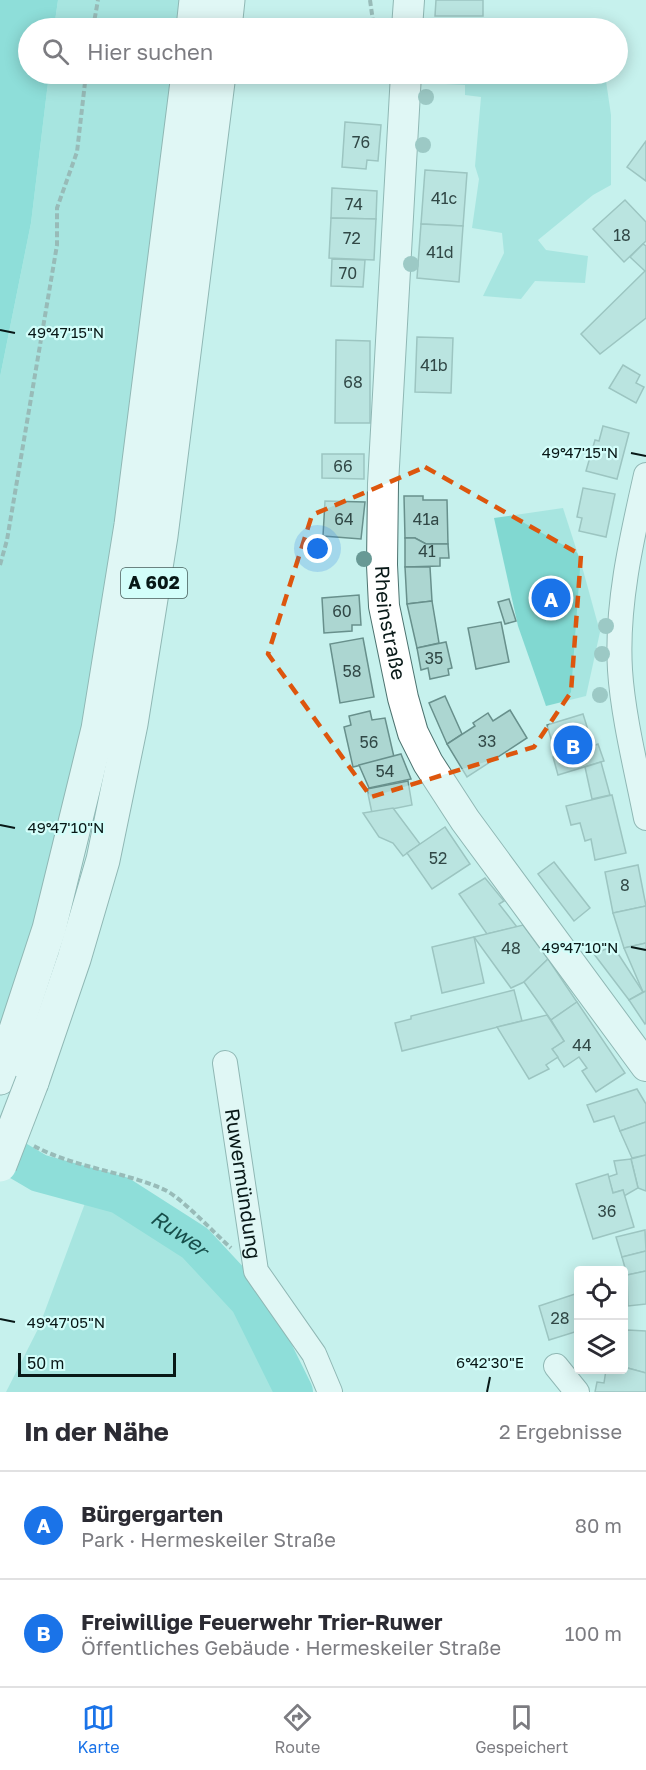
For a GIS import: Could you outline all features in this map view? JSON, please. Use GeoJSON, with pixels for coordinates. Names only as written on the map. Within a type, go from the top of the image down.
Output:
{"type":"FeatureCollection","features":[{"type":"Feature","properties":{"kind":"highway"},"geometry":{"type":"LineString","coordinates":[[194,18],[196,0]]}},
{"type":"Feature","properties":{"kind":"highway"},"geometry":{"type":"LineString","coordinates":[[226,18],[228,0]]}},
{"type":"Feature","properties":{"kind":"highway","name":"A 602"},"geometry":{"type":"LineString","coordinates":[[4,1069],[49,929],[98,729],[133,513],[187,84]]}},
{"type":"Feature","properties":{"kind":"highway","name":"A 602"},"geometry":{"type":"LineString","coordinates":[[0,1166],[74,960],[103,860],[131,724],[163,524],[218,84]]}},
{"type":"Feature","properties":{"kind":"main road"},"geometry":{"type":"LineString","coordinates":[[407,18],[408,0]]}},
{"type":"Feature","properties":{"kind":"main road","name":"Rheinstraße"},"geometry":{"type":"LineString","coordinates":[[405,84],[383,484],[382,565],[384,606],[403,698],[413,733],[428,763],[465,820],[646,1065]]}},
{"type":"Feature","properties":{"kind":"street"},"geometry":{"type":"LineString","coordinates":[[646,475],[632,539],[623,605],[620,669],[646,818]]}},
{"type":"Feature","properties":{"kind":"street","name":"Ruwermündung"},"geometry":{"type":"LineString","coordinates":[[225,1063],[256,1271],[314,1354],[330,1392]]}},
{"type":"Feature","properties":{"kind":"street"},"geometry":{"type":"LineString","coordinates":[[556,1366],[577,1392]]}},
{"type":"Feature","properties":{"kind":"path"},"geometry":{"type":"LineString","coordinates":[[95,18],[98,0]]}},
{"type":"Feature","properties":{"kind":"path"},"geometry":{"type":"LineString","coordinates":[[370,0],[373,18]]}},
{"type":"Feature","properties":{"kind":"path"},"geometry":{"type":"LineString","coordinates":[[0,565],[7,540],[57,245],[57,208],[77,152],[85,84]]}},
{"type":"Feature","properties":{"kind":"path"},"geometry":{"type":"LineString","coordinates":[[28,1141],[72,1161],[120,1173],[168,1191],[256,1271]]}},
{"type":"Feature","properties":{"kind":"highlighted area"},"geometry":{"type":"Polygon","coordinates":[[[425,467],[581,555],[571,692],[534,747],[371,797],[268,654],[312,515],[425,467]]]}},
{"type":"Feature","properties":{"kind":"shaded area"},"geometry":{"type":"Polygon","coordinates":[[[0,0],[58,0],[55,18],[18,18],[18,84],[48,84],[31,223],[0,377],[0,0]]]}},
{"type":"Feature","properties":{"kind":"shaded area"},"geometry":{"type":"Polygon","coordinates":[[[58,0],[180,0],[178,18],[55,18],[58,0]]]}},
{"type":"Feature","properties":{"kind":"shaded area"},"geometry":{"type":"Polygon","coordinates":[[[48,84],[171,84],[126,454],[82,727],[39,907],[14,990],[0,1025],[0,377],[31,223],[48,84]]]}},
{"type":"Feature","properties":{"kind":"shaded area"},"geometry":{"type":"Polygon","coordinates":[[[445,84],[606,84],[611,115],[611,185],[593,195],[538,240],[546,250],[588,256],[585,283],[535,281],[521,299],[483,296],[504,253],[502,233],[472,228],[479,179],[475,166],[481,97],[465,95],[465,85],[445,84]]]}},
{"type":"Feature","properties":{"kind":"shaded area"},"geometry":{"type":"Polygon","coordinates":[[[563,508],[600,632],[586,696],[546,706],[518,626],[494,518],[563,508]]]}},
{"type":"Feature","properties":{"kind":"shaded area"},"geometry":{"type":"Polygon","coordinates":[[[94,1179],[151,1197],[176,1213],[200,1233],[223,1257],[264,1311],[299,1366],[312,1392],[6,1392],[39,1327],[94,1179]]]}},
{"type":"Feature","properties":{"kind":"building"},"geometry":{"type":"Polygon","coordinates":[[[436,0],[483,0],[483,16],[435,16],[436,0]]]}},
{"type":"Feature","properties":{"kind":"building"},"geometry":{"type":"Polygon","coordinates":[[[345,122],[381,125],[378,161],[367,160],[366,169],[342,167],[345,122]]]}},
{"type":"Feature","properties":{"kind":"building"},"geometry":{"type":"Polygon","coordinates":[[[646,141],[646,181],[627,167],[646,141]]]}},
{"type":"Feature","properties":{"kind":"building"},"geometry":{"type":"Polygon","coordinates":[[[425,170],[467,173],[463,226],[421,224],[425,170]]]}},
{"type":"Feature","properties":{"kind":"building"},"geometry":{"type":"Polygon","coordinates":[[[332,188],[377,191],[376,219],[331,218],[332,188]]]}},
{"type":"Feature","properties":{"kind":"building"},"geometry":{"type":"Polygon","coordinates":[[[625,200],[646,222],[646,241],[624,262],[593,229],[625,200]]]}},
{"type":"Feature","properties":{"kind":"building"},"geometry":{"type":"Polygon","coordinates":[[[331,218],[376,219],[374,260],[329,258],[331,218]]]}},
{"type":"Feature","properties":{"kind":"building"},"geometry":{"type":"Polygon","coordinates":[[[421,224],[463,226],[459,282],[417,278],[421,224]]]}},
{"type":"Feature","properties":{"kind":"building"},"geometry":{"type":"Polygon","coordinates":[[[643,244],[646,246],[646,318],[600,354],[581,334],[645,271],[630,257],[643,244]]]}},
{"type":"Feature","properties":{"kind":"building"},"geometry":{"type":"Polygon","coordinates":[[[332,259],[365,260],[363,287],[331,286],[332,259]]]}},
{"type":"Feature","properties":{"kind":"building"},"geometry":{"type":"Polygon","coordinates":[[[417,337],[453,338],[451,393],[415,392],[417,337]]]}},
{"type":"Feature","properties":{"kind":"building"},"geometry":{"type":"Polygon","coordinates":[[[336,340],[370,341],[370,423],[335,423],[336,340]]]}},
{"type":"Feature","properties":{"kind":"building"},"geometry":{"type":"Polygon","coordinates":[[[623,365],[640,375],[636,383],[644,387],[636,403],[609,388],[623,365]]]}},
{"type":"Feature","properties":{"kind":"building"},"geometry":{"type":"Polygon","coordinates":[[[603,426],[629,433],[617,479],[586,471],[595,440],[599,441],[603,426]]]}},
{"type":"Feature","properties":{"kind":"building"},"geometry":{"type":"Polygon","coordinates":[[[322,454],[364,454],[364,479],[322,478],[322,454]]]}},
{"type":"Feature","properties":{"kind":"building"},"geometry":{"type":"Polygon","coordinates":[[[583,488],[615,494],[606,537],[579,531],[582,518],[577,517],[583,488]]]}},
{"type":"Feature","properties":{"kind":"building"},"geometry":{"type":"Polygon","coordinates":[[[404,496],[423,496],[423,500],[447,500],[448,544],[426,544],[415,538],[405,538],[404,496]]]}},
{"type":"Feature","properties":{"kind":"building"},"geometry":{"type":"Polygon","coordinates":[[[325,501],[365,502],[361,539],[323,536],[325,501]]]}},
{"type":"Feature","properties":{"kind":"building"},"geometry":{"type":"Polygon","coordinates":[[[405,538],[415,538],[426,544],[448,544],[449,558],[440,558],[440,566],[405,567],[405,538]]]}},
{"type":"Feature","properties":{"kind":"building"},"geometry":{"type":"Polygon","coordinates":[[[405,567],[430,567],[432,601],[407,604],[405,567]]]}},
{"type":"Feature","properties":{"kind":"building"},"geometry":{"type":"Polygon","coordinates":[[[359,595],[361,625],[352,625],[352,631],[324,633],[322,598],[359,595]]]}},
{"type":"Feature","properties":{"kind":"building"},"geometry":{"type":"Polygon","coordinates":[[[509,599],[516,621],[505,624],[498,602],[509,599]]]}},
{"type":"Feature","properties":{"kind":"building"},"geometry":{"type":"Polygon","coordinates":[[[432,601],[439,643],[417,648],[407,604],[432,601]]]}},
{"type":"Feature","properties":{"kind":"building"},"geometry":{"type":"Polygon","coordinates":[[[501,622],[509,662],[476,669],[468,628],[501,622]]]}},
{"type":"Feature","properties":{"kind":"building"},"geometry":{"type":"Polygon","coordinates":[[[363,638],[374,697],[340,703],[330,644],[363,638]]]}},
{"type":"Feature","properties":{"kind":"building"},"geometry":{"type":"Polygon","coordinates":[[[446,642],[452,668],[448,669],[449,675],[430,679],[428,668],[421,670],[417,648],[446,642]]]}},
{"type":"Feature","properties":{"kind":"building"},"geometry":{"type":"Polygon","coordinates":[[[445,696],[462,734],[447,744],[429,703],[445,696]]]}},
{"type":"Feature","properties":{"kind":"building"},"geometry":{"type":"Polygon","coordinates":[[[510,710],[527,738],[467,777],[447,744],[475,726],[473,723],[488,713],[493,721],[510,710]]]}},
{"type":"Feature","properties":{"kind":"building"},"geometry":{"type":"Polygon","coordinates":[[[370,711],[372,720],[385,718],[394,757],[353,767],[344,727],[351,725],[349,716],[370,711]]]}},
{"type":"Feature","properties":{"kind":"building"},"geometry":{"type":"Polygon","coordinates":[[[583,714],[593,746],[598,744],[604,761],[558,775],[553,757],[556,756],[547,725],[583,714]]]}},
{"type":"Feature","properties":{"kind":"building"},"geometry":{"type":"Polygon","coordinates":[[[401,754],[411,779],[369,788],[359,765],[401,754]]]}},
{"type":"Feature","properties":{"kind":"building"},"geometry":{"type":"Polygon","coordinates":[[[601,762],[610,795],[592,799],[585,767],[601,762]]]}},
{"type":"Feature","properties":{"kind":"building"},"geometry":{"type":"Polygon","coordinates":[[[408,781],[412,805],[372,813],[367,789],[408,781]]]}},
{"type":"Feature","properties":{"kind":"building"},"geometry":{"type":"Polygon","coordinates":[[[612,795],[626,853],[595,860],[591,839],[585,841],[580,823],[571,825],[566,806],[612,795]]]}},
{"type":"Feature","properties":{"kind":"building"},"geometry":{"type":"Polygon","coordinates":[[[393,808],[420,844],[403,856],[393,843],[379,837],[363,813],[393,808]]]}},
{"type":"Feature","properties":{"kind":"building"},"geometry":{"type":"Polygon","coordinates":[[[445,827],[470,864],[432,889],[407,853],[445,827]]]}},
{"type":"Feature","properties":{"kind":"building"},"geometry":{"type":"Polygon","coordinates":[[[554,862],[590,908],[574,921],[538,874],[554,862]]]}},
{"type":"Feature","properties":{"kind":"building"},"geometry":{"type":"Polygon","coordinates":[[[638,865],[646,906],[613,913],[605,872],[638,865]]]}},
{"type":"Feature","properties":{"kind":"building"},"geometry":{"type":"Polygon","coordinates":[[[485,878],[504,901],[499,904],[517,927],[487,934],[459,894],[485,878]]]}},
{"type":"Feature","properties":{"kind":"building"},"geometry":{"type":"Polygon","coordinates":[[[646,906],[646,943],[624,948],[613,913],[646,906]]]}},
{"type":"Feature","properties":{"kind":"building"},"geometry":{"type":"Polygon","coordinates":[[[523,925],[548,959],[524,982],[511,988],[474,937],[523,925]]]}},
{"type":"Feature","properties":{"kind":"building"},"geometry":{"type":"Polygon","coordinates":[[[474,937],[484,983],[442,993],[432,947],[474,937]]]}},
{"type":"Feature","properties":{"kind":"building"},"geometry":{"type":"Polygon","coordinates":[[[646,943],[646,991],[643,992],[624,948],[646,943]]]}},
{"type":"Feature","properties":{"kind":"building"},"geometry":{"type":"Polygon","coordinates":[[[613,946],[643,992],[629,1000],[594,954],[613,946]]]}},
{"type":"Feature","properties":{"kind":"building"},"geometry":{"type":"Polygon","coordinates":[[[548,959],[577,1002],[551,1020],[524,982],[548,959]]]}},
{"type":"Feature","properties":{"kind":"building"},"geometry":{"type":"Polygon","coordinates":[[[514,990],[522,1021],[402,1051],[395,1023],[411,1019],[411,1016],[514,990]]]}},
{"type":"Feature","properties":{"kind":"building"},"geometry":{"type":"Polygon","coordinates":[[[646,991],[646,1023],[645,1024],[629,1000],[646,991]]]}},
{"type":"Feature","properties":{"kind":"building"},"geometry":{"type":"Polygon","coordinates":[[[577,1002],[625,1073],[596,1092],[582,1071],[587,1068],[579,1057],[564,1067],[552,1049],[564,1041],[551,1020],[577,1002]]]}},
{"type":"Feature","properties":{"kind":"building"},"geometry":{"type":"Polygon","coordinates":[[[547,1015],[564,1041],[552,1049],[558,1057],[546,1065],[549,1069],[529,1079],[497,1027],[547,1015]]]}},
{"type":"Feature","properties":{"kind":"building"},"geometry":{"type":"Polygon","coordinates":[[[637,1089],[646,1104],[646,1122],[620,1131],[614,1116],[594,1122],[587,1105],[637,1089]]]}},
{"type":"Feature","properties":{"kind":"building"},"geometry":{"type":"Polygon","coordinates":[[[646,1122],[646,1155],[632,1158],[620,1131],[646,1122]]]}},
{"type":"Feature","properties":{"kind":"building"},"geometry":{"type":"Polygon","coordinates":[[[646,1155],[646,1191],[638,1188],[631,1159],[646,1155]]]}},
{"type":"Feature","properties":{"kind":"building"},"geometry":{"type":"Polygon","coordinates":[[[631,1159],[638,1188],[624,1196],[623,1190],[613,1193],[608,1177],[617,1174],[614,1161],[631,1159]]]}},
{"type":"Feature","properties":{"kind":"building"},"geometry":{"type":"Polygon","coordinates":[[[608,1174],[613,1193],[623,1190],[634,1227],[593,1239],[576,1184],[608,1174]]]}},
{"type":"Feature","properties":{"kind":"building"},"geometry":{"type":"Polygon","coordinates":[[[645,1230],[646,1251],[622,1257],[616,1237],[645,1230]]]}},
{"type":"Feature","properties":{"kind":"building"},"geometry":{"type":"Polygon","coordinates":[[[646,1251],[646,1271],[628,1275],[628,1266],[624,1266],[622,1257],[646,1251]]]}},
{"type":"Feature","properties":{"kind":"building"},"geometry":{"type":"Polygon","coordinates":[[[646,1271],[646,1304],[628,1306],[628,1275],[646,1271]]]}},
{"type":"Feature","properties":{"kind":"building"},"geometry":{"type":"Polygon","coordinates":[[[574,1294],[574,1332],[549,1340],[539,1306],[574,1294]]]}},
{"type":"Feature","properties":{"kind":"building"},"geometry":{"type":"Polygon","coordinates":[[[628,1330],[646,1331],[646,1373],[628,1368],[628,1330]]]}},
{"type":"Feature","properties":{"kind":"building"},"geometry":{"type":"Polygon","coordinates":[[[628,1368],[646,1373],[646,1392],[595,1392],[597,1382],[604,1383],[605,1374],[628,1374],[628,1368]]]}},
{"type":"Feature","properties":{"kind":"waterway","name":"Ruwer"},"geometry":{"type":"LineString","coordinates":[[0,1150],[39,1173],[120,1195],[195,1243],[249,1301],[294,1392]]}},
{"type":"Feature","properties":{"kind":"place","name":"Bürgergarten"},"geometry":{"type":"Point","coordinates":[551,598]}},
{"type":"Feature","properties":{"kind":"place","name":"Freiwillige Feuerwehr Trier-Ruwer"},"geometry":{"type":"Point","coordinates":[573,745]}}]}
